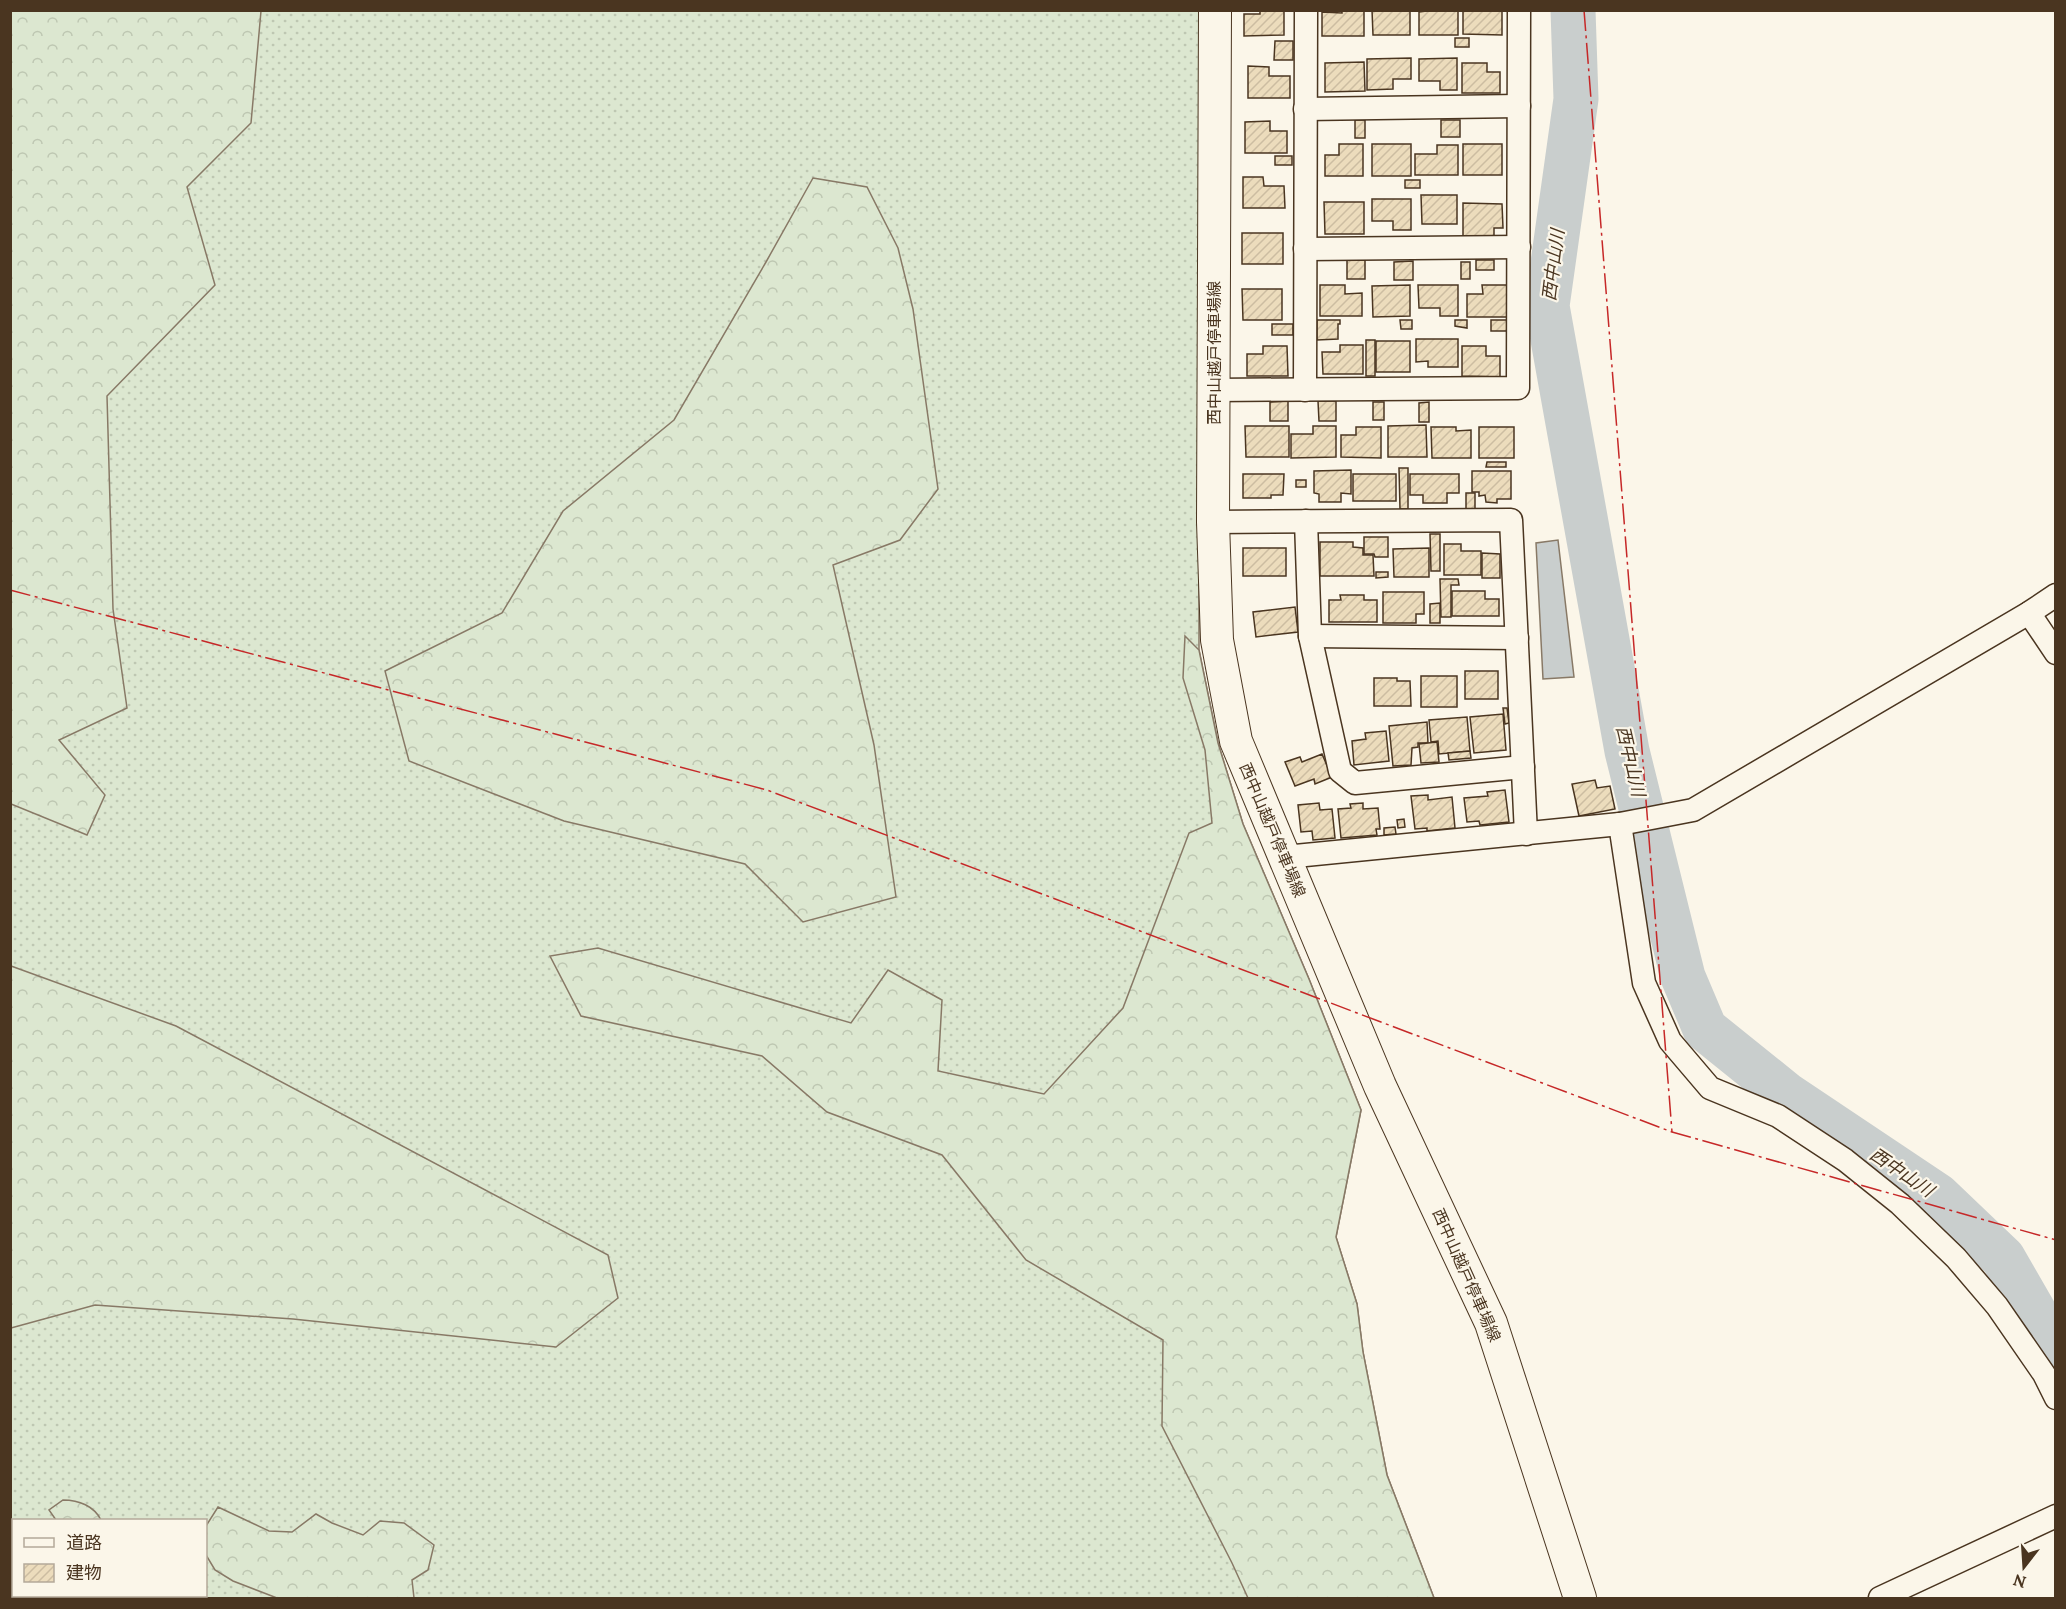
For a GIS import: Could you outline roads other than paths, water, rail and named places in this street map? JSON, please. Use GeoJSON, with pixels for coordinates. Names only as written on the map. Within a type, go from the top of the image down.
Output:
{"type":"FeatureCollection","features":[{"type":"Feature","properties":{"kind":"main road","name":"西中山越戸停車場線"},"geometry":{"type":"LineString","coordinates":[[1215,10],[1213,522],[1217,640],[1236,741],[1380,1086],[1491,1323],[1580,1599]]}},
{"type":"Feature","properties":{"kind":"street"},"geometry":{"type":"LineString","coordinates":[[1305,390],[1306,10]]}},
{"type":"Feature","properties":{"kind":"street"},"geometry":{"type":"LineString","coordinates":[[1214,390],[1518,388],[1519,10]]}},
{"type":"Feature","properties":{"kind":"street"},"geometry":{"type":"LineString","coordinates":[[1305,109],[1519,106]]}},
{"type":"Feature","properties":{"kind":"street"},"geometry":{"type":"LineString","coordinates":[[1305,249],[1519,247]]}},
{"type":"Feature","properties":{"kind":"street"},"geometry":{"type":"LineString","coordinates":[[1213,522],[1511,520],[1526,834]]}},
{"type":"Feature","properties":{"kind":"street"},"geometry":{"type":"LineString","coordinates":[[1306,521],[1310,636],[1340,771],[1355,783],[1523,767]]}},
{"type":"Feature","properties":{"kind":"street"},"geometry":{"type":"LineString","coordinates":[[1285,857],[1623,823],[1694,810],[2029,613],[2055,595]]}},
{"type":"Feature","properties":{"kind":"street"},"geometry":{"type":"LineString","coordinates":[[2029,613],[2055,652]]}},
{"type":"Feature","properties":{"kind":"street"},"geometry":{"type":"LineString","coordinates":[[1310,636],[1517,638]]}},
{"type":"Feature","properties":{"kind":"street"},"geometry":{"type":"LineString","coordinates":[[1623,823],[1644,982],[1670,1041],[1710,1088],[1778,1116],[1845,1160],[1900,1204],[1956,1258],[1997,1306],[2044,1374],[2055,1398]]}},
{"type":"Feature","properties":{"kind":"street"},"geometry":{"type":"LineString","coordinates":[[1880,1599],[2055,1516]]}},
{"type":"Feature","properties":{"kind":"waterway","name":"西中山川"},"geometry":{"type":"LineString","coordinates":[[1573,10],[1576,99],[1547,306],[1627,751],[1683,977],[1705,1029],[1787,1095],[1938,1196],[2003,1258],[2056,1350]]}}]}
